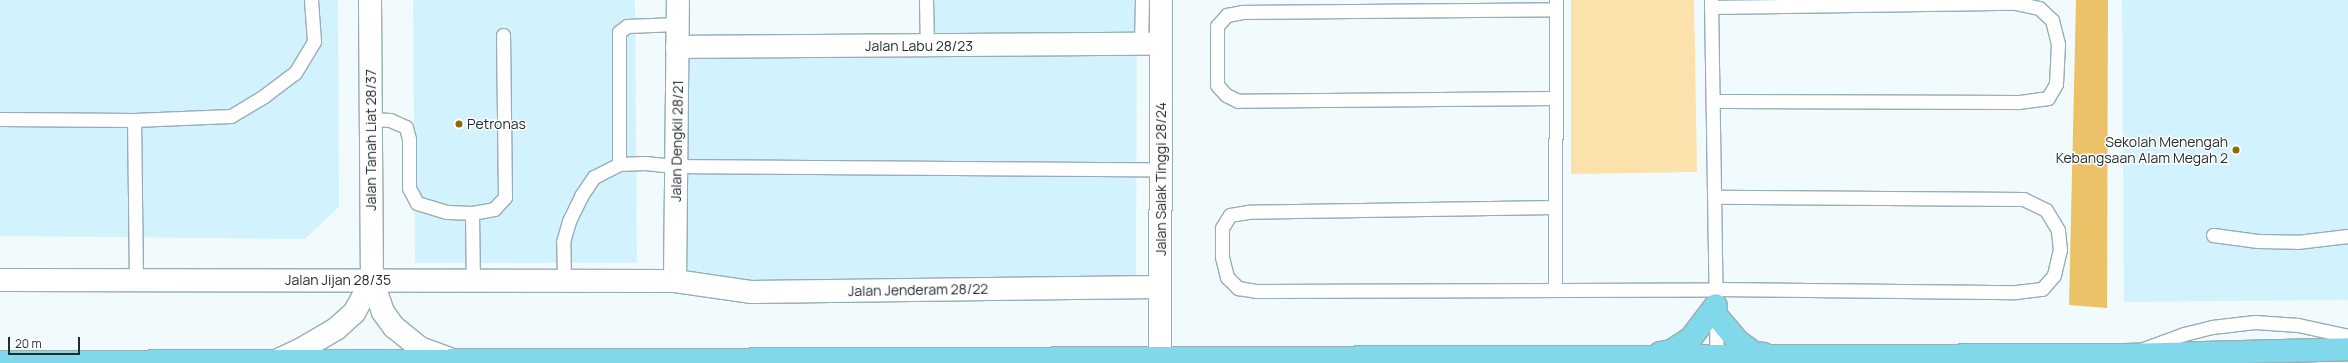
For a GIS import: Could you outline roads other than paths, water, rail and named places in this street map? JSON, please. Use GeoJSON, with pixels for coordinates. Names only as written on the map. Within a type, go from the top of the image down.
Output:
{"type":"FeatureCollection","features":[{"type":"Feature","properties":{"kind":"main road"},"geometry":{"type":"LineString","coordinates":[[1639,357],[1671,351],[1691,338],[1716,303],[1731,334],[1754,353],[1779,356]]}},
{"type":"Feature","properties":{"kind":"main road"},"geometry":{"type":"LineString","coordinates":[[1,363],[454,361],[749,362],[1160,358],[1639,357],[1717,360],[1779,356],[2126,355],[2348,349]]}},
{"type":"Feature","properties":{"kind":"street","name":"Jalan Tanah Liat 28/37"},"geometry":{"type":"LineString","coordinates":[[370,0],[372,280]]}},
{"type":"Feature","properties":{"kind":"street","name":"Jalan Dengkil 28/21"},"geometry":{"type":"LineString","coordinates":[[675,281],[678,0]]}},
{"type":"Feature","properties":{"kind":"street","name":"Jalan Salak Tinggi 28/24"},"geometry":{"type":"LineString","coordinates":[[1160,358],[1161,168],[1151,44],[1161,0]]}},
{"type":"Feature","properties":{"kind":"street","name":"Jalan Labu 28/23"},"geometry":{"type":"LineString","coordinates":[[677,47],[1151,44]]}},
{"type":"Feature","properties":{"kind":"street","name":"Jalan Jijan 28/35"},"geometry":{"type":"LineString","coordinates":[[0,280],[675,281]]}},
{"type":"Feature","properties":{"kind":"street"},"geometry":{"type":"LineString","coordinates":[[372,280],[383,312],[394,326],[420,348],[454,361]]}},
{"type":"Feature","properties":{"kind":"street"},"geometry":{"type":"LineString","coordinates":[[274,362],[314,343],[336,329],[354,313],[372,280]]}},
{"type":"Feature","properties":{"kind":"street","name":"Jalan Jenderam 28/22"},"geometry":{"type":"LineString","coordinates":[[675,281],[750,292],[1160,287]]}},
{"type":"Feature","properties":{"kind":"lane"},"geometry":{"type":"LineString","coordinates":[[0,119],[134,120],[231,116],[264,96],[295,73],[314,41],[312,0]]}},
{"type":"Feature","properties":{"kind":"lane"},"geometry":{"type":"LineString","coordinates":[[926,0],[927,46]]}},
{"type":"Feature","properties":{"kind":"lane"},"geometry":{"type":"LineString","coordinates":[[1142,0],[1151,44]]}},
{"type":"Feature","properties":{"kind":"lane"},"geometry":{"type":"LineString","coordinates":[[1713,101],[2018,102],[2048,98],[2056,84],[2058,44],[2052,20],[2039,8],[2015,3],[1711,4],[1717,360]]}},
{"type":"Feature","properties":{"kind":"lane"},"geometry":{"type":"LineString","coordinates":[[1555,98],[1238,101],[1226,95],[1217,85],[1217,26],[1227,15],[1250,12],[1556,4],[1555,289]]}},
{"type":"Feature","properties":{"kind":"lane"},"geometry":{"type":"LineString","coordinates":[[619,164],[619,32],[627,26],[677,24]]}},
{"type":"Feature","properties":{"kind":"lane"},"geometry":{"type":"LineString","coordinates":[[370,119],[390,120],[406,127],[409,139],[409,188],[417,203],[447,212],[472,213],[494,209],[505,197],[503,35]]}},
{"type":"Feature","properties":{"kind":"lane"},"geometry":{"type":"LineString","coordinates":[[134,120],[136,280]]}},
{"type":"Feature","properties":{"kind":"lane"},"geometry":{"type":"LineString","coordinates":[[564,281],[562,242],[569,221],[581,196],[594,177],[619,164],[645,162],[676,166],[1161,168]]}},
{"type":"Feature","properties":{"kind":"lane"},"geometry":{"type":"LineString","coordinates":[[1555,207],[1248,212],[1230,216],[1222,228],[1222,257],[1227,277],[1238,288],[1256,291],[1555,289],[1716,303],[2016,292],[2042,289],[2054,275],[2060,250],[2058,230],[2046,210],[2023,199],[1714,197]]}},
{"type":"Feature","properties":{"kind":"lane"},"geometry":{"type":"LineString","coordinates":[[472,213],[473,281]]}},
{"type":"Feature","properties":{"kind":"lane"},"geometry":{"type":"LineString","coordinates":[[2212,235],[2258,241],[2297,242],[2348,236]]}},
{"type":"Feature","properties":{"kind":"lane"},"geometry":{"type":"LineString","coordinates":[[2126,355],[2184,334],[2212,327],[2254,322],[2298,325],[2348,336]]}},
{"type":"Feature","properties":{"kind":"place","name":"Petronas"},"geometry":{"type":"Point","coordinates":[459,124]}},
{"type":"Feature","properties":{"kind":"place","name":"Sekolah Menengah Kebangsaan Alam Megah 2"},"geometry":{"type":"Point","coordinates":[2236,150]}}]}
